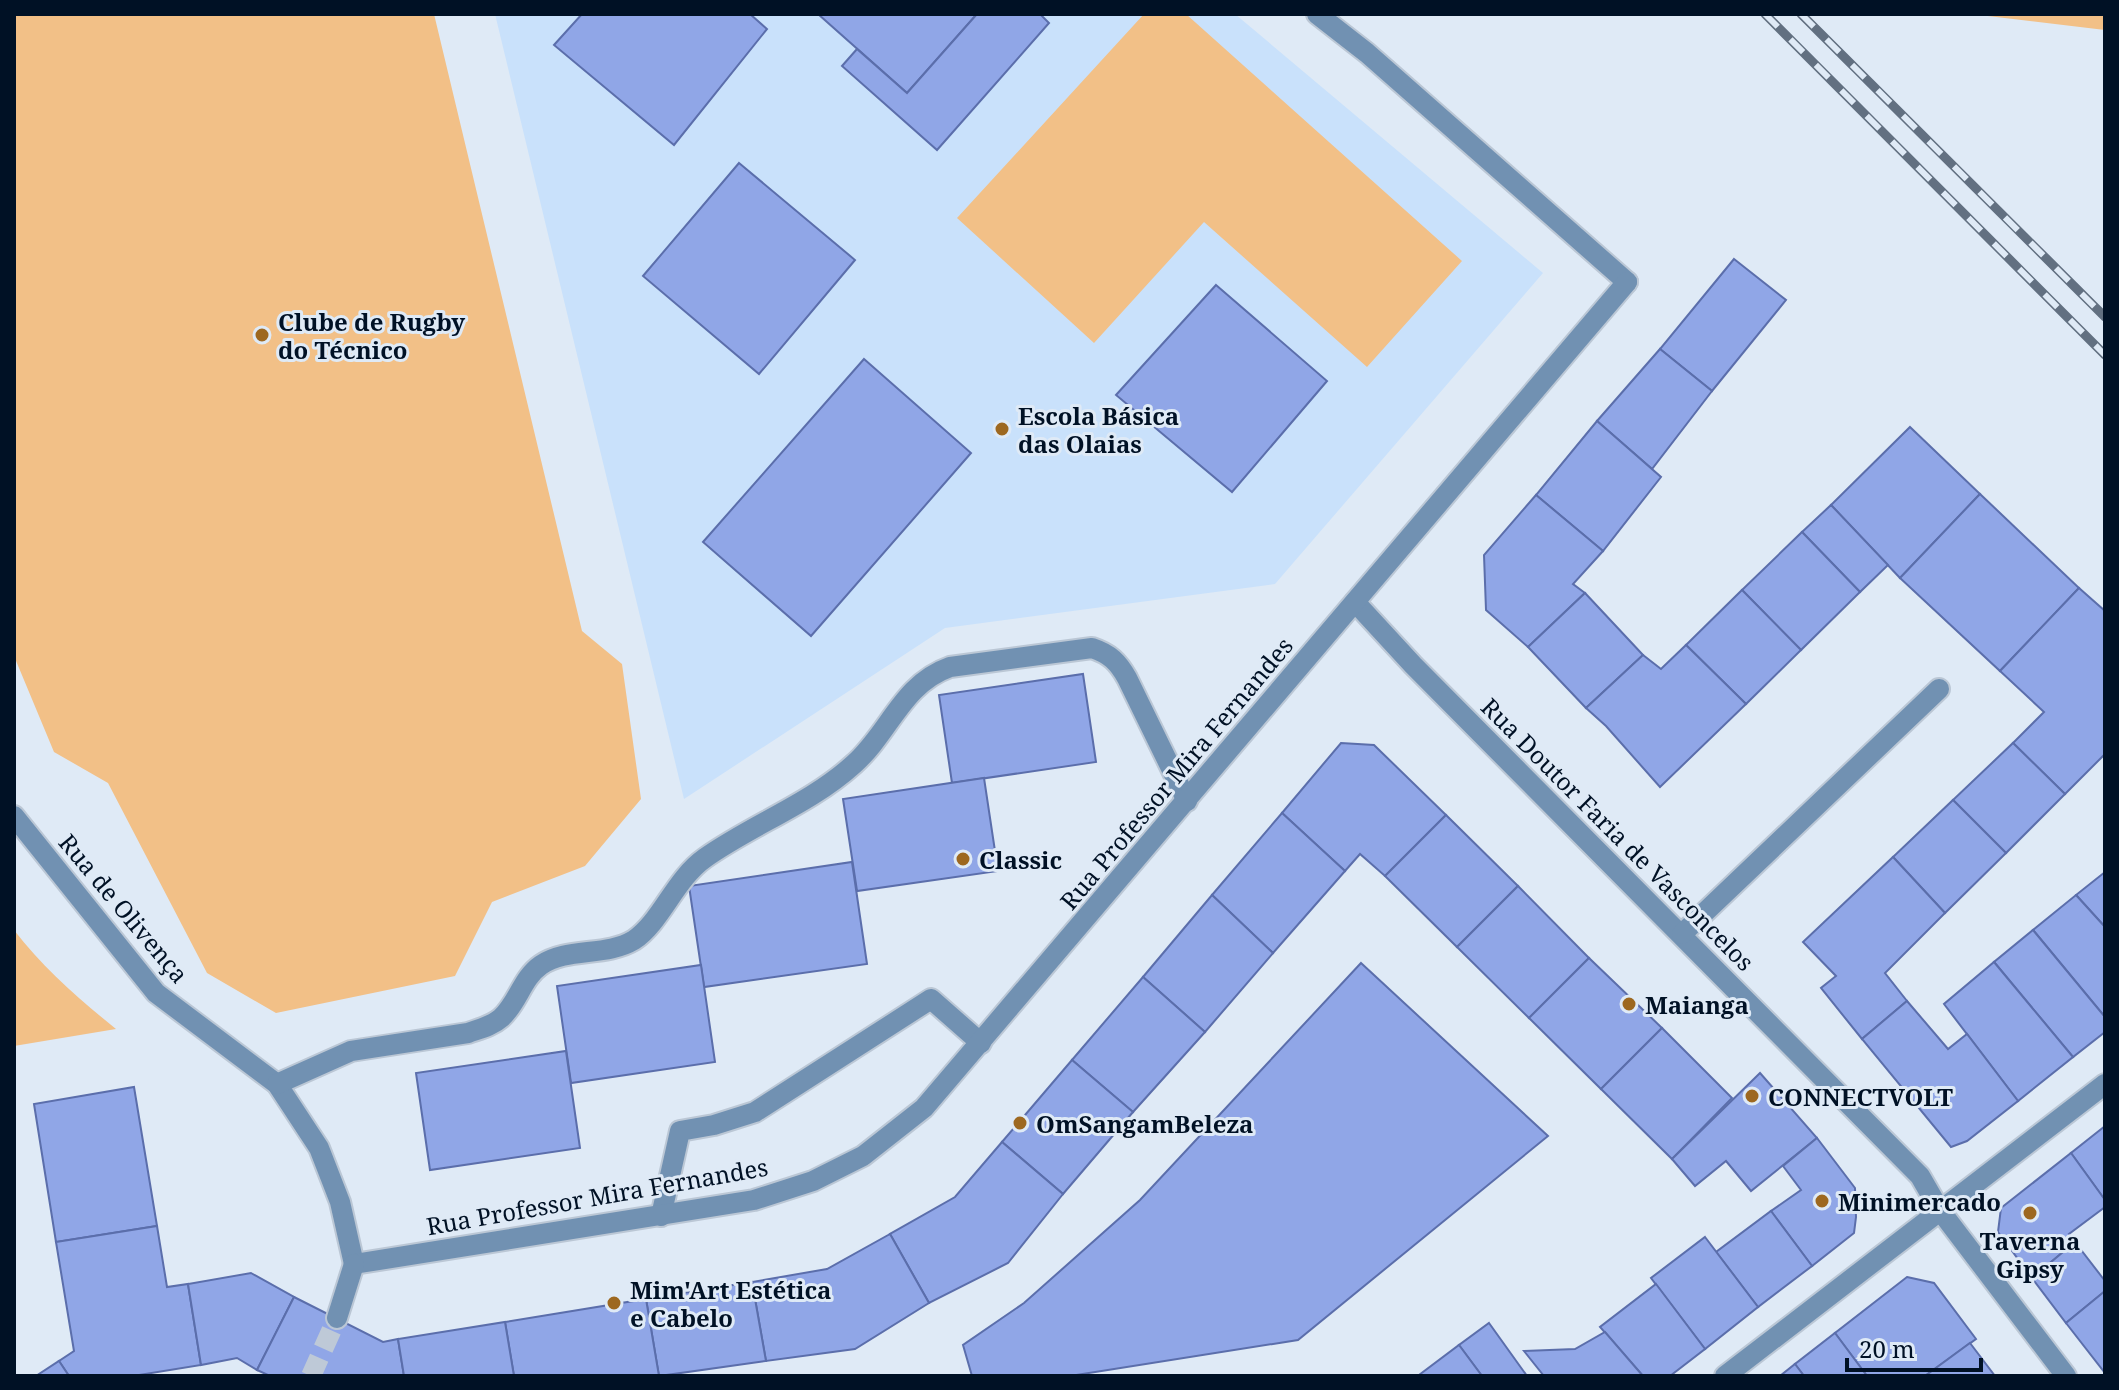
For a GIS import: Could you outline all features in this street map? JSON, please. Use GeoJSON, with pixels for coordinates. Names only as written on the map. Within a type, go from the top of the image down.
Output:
{"type":"FeatureCollection","features":[{"type":"Feature","properties":{"kind":"street","name":"Rua Professor Mira Fernandes"},"geometry":{"type":"LineString","coordinates":[[354,1264],[754,1200],[813,1181],[863,1156],[924,1108],[981,1043],[1627,282],[1367,53],[1317,14]]}},
{"type":"Feature","properties":{"kind":"street","name":"Rua Doutor Faria de Vasconcelos"},"geometry":{"type":"LineString","coordinates":[[1355,602],[1413,665],[1920,1176],[1939,1209],[2066,1376]]}},
{"type":"Feature","properties":{"kind":"street"},"geometry":{"type":"LineString","coordinates":[[277,1084],[351,1051],[468,1033],[487,1027],[511,1008],[529,976],[540,965],[633,940],[646,929],[681,880],[703,859],[836,779],[879,738],[912,690],[931,674],[950,667],[1092,648],[1106,653],[1118,662],[1127,678],[1187,801]]}},
{"type":"Feature","properties":{"kind":"street"},"geometry":{"type":"LineString","coordinates":[[1682,934],[1939,689]]}},
{"type":"Feature","properties":{"kind":"street","name":"Rua de Olivença"},"geometry":{"type":"LineString","coordinates":[[14,816],[156,993],[277,1084],[319,1148],[340,1202],[354,1264]]}},
{"type":"Feature","properties":{"kind":"street"},"geometry":{"type":"LineString","coordinates":[[661,1216],[680,1131],[714,1125],[755,1112],[931,999],[981,1043]]}},
{"type":"Feature","properties":{"kind":"street"},"geometry":{"type":"LineString","coordinates":[[1725,1376],[2105,1084]]}},
{"type":"Feature","properties":{"kind":"street"},"geometry":{"type":"LineString","coordinates":[[337,1318],[354,1264]]}},
{"type":"Feature","properties":{"kind":"shaded area","name":"Clube de Rugby do Técnico"},"geometry":{"type":"Polygon","coordinates":[[[14,14],[434,14],[582,631],[622,664],[641,799],[585,866],[492,902],[455,976],[276,1013],[207,973],[108,783],[54,752],[14,656],[14,14]]]}},
{"type":"Feature","properties":{"kind":"shaded area","name":"Escola Básica das Olaias"},"geometry":{"type":"Polygon","coordinates":[[[495,14],[1235,14],[1543,273],[1275,584],[945,628],[684,799],[495,14]]]}},
{"type":"Feature","properties":{"kind":"shaded area"},"geometry":{"type":"Polygon","coordinates":[[[1144,14],[1186,14],[1462,261],[1367,367],[1204,222],[1094,343],[957,218],[1144,14]]]}},
{"type":"Feature","properties":{"kind":"shaded area"},"geometry":{"type":"Polygon","coordinates":[[[1971,14],[2105,14],[2105,30],[1971,14]]]}},
{"type":"Feature","properties":{"kind":"shaded area"},"geometry":{"type":"Polygon","coordinates":[[[14,930],[62,982],[116,1029],[14,1046],[14,930]]]}},
{"type":"Feature","properties":{"kind":"building"},"geometry":{"type":"Polygon","coordinates":[[[582,14],[750,14],[767,29],[674,145],[554,45],[582,14]]]}},
{"type":"Feature","properties":{"kind":"building"},"geometry":{"type":"Polygon","coordinates":[[[818,14],[977,14],[907,93],[818,14]]]}},
{"type":"Feature","properties":{"kind":"building"},"geometry":{"type":"Polygon","coordinates":[[[977,14],[1040,14],[1049,23],[937,150],[842,66],[857,49],[907,93],[977,14]]]}},
{"type":"Feature","properties":{"kind":"building"},"geometry":{"type":"Polygon","coordinates":[[[739,163],[855,260],[759,374],[643,276],[739,163]]]}},
{"type":"Feature","properties":{"kind":"building"},"geometry":{"type":"Polygon","coordinates":[[[1734,259],[1786,300],[1712,391],[1660,349],[1734,259]]]}},
{"type":"Feature","properties":{"kind":"building"},"geometry":{"type":"Polygon","coordinates":[[[1216,285],[1327,381],[1232,492],[1116,395],[1216,285]]]}},
{"type":"Feature","properties":{"kind":"building"},"geometry":{"type":"Polygon","coordinates":[[[1660,349],[1712,391],[1652,469],[1597,421],[1660,349]]]}},
{"type":"Feature","properties":{"kind":"building"},"geometry":{"type":"Polygon","coordinates":[[[864,359],[971,453],[811,636],[703,542],[864,359]]]}},
{"type":"Feature","properties":{"kind":"building"},"geometry":{"type":"Polygon","coordinates":[[[1597,421],[1661,477],[1603,551],[1536,495],[1597,421]]]}},
{"type":"Feature","properties":{"kind":"building"},"geometry":{"type":"Polygon","coordinates":[[[1910,427],[1980,494],[1900,578],[1831,505],[1910,427]]]}},
{"type":"Feature","properties":{"kind":"building"},"geometry":{"type":"Polygon","coordinates":[[[1980,494],[2079,588],[2000,671],[1900,578],[1980,494]]]}},
{"type":"Feature","properties":{"kind":"building"},"geometry":{"type":"Polygon","coordinates":[[[1536,495],[1603,551],[1573,584],[1585,593],[1528,647],[1486,610],[1484,555],[1536,495]]]}},
{"type":"Feature","properties":{"kind":"building"},"geometry":{"type":"Polygon","coordinates":[[[1831,505],[1888,565],[1860,592],[1802,532],[1831,505]]]}},
{"type":"Feature","properties":{"kind":"building"},"geometry":{"type":"Polygon","coordinates":[[[1802,532],[1860,592],[1801,650],[1742,590],[1802,532]]]}},
{"type":"Feature","properties":{"kind":"building"},"geometry":{"type":"Polygon","coordinates":[[[2079,588],[2105,611],[2105,754],[2065,794],[2013,743],[2044,712],[2000,671],[2079,588]]]}},
{"type":"Feature","properties":{"kind":"building"},"geometry":{"type":"Polygon","coordinates":[[[1742,590],[1801,650],[1746,704],[1686,645],[1742,590]]]}},
{"type":"Feature","properties":{"kind":"building"},"geometry":{"type":"Polygon","coordinates":[[[1585,593],[1643,655],[1586,708],[1528,647],[1585,593]]]}},
{"type":"Feature","properties":{"kind":"building"},"geometry":{"type":"Polygon","coordinates":[[[1686,645],[1746,704],[1660,787],[1586,708],[1643,655],[1661,669],[1686,645]]]}},
{"type":"Feature","properties":{"kind":"building"},"geometry":{"type":"Polygon","coordinates":[[[1083,674],[1096,762],[952,783],[939,695],[1083,674]]]}},
{"type":"Feature","properties":{"kind":"building"},"geometry":{"type":"Polygon","coordinates":[[[1341,743],[1374,745],[1446,815],[1385,876],[1360,854],[1345,871],[1282,813],[1341,743]]]}},
{"type":"Feature","properties":{"kind":"building"},"geometry":{"type":"Polygon","coordinates":[[[2013,743],[2065,794],[2006,853],[1953,800],[2013,743]]]}},
{"type":"Feature","properties":{"kind":"building"},"geometry":{"type":"Polygon","coordinates":[[[984,778],[998,871],[857,891],[843,799],[984,778]]]}},
{"type":"Feature","properties":{"kind":"building"},"geometry":{"type":"Polygon","coordinates":[[[1953,800],[2006,853],[1945,913],[1893,857],[1953,800]]]}},
{"type":"Feature","properties":{"kind":"building"},"geometry":{"type":"Polygon","coordinates":[[[1282,813],[1345,871],[1273,953],[1212,895],[1282,813]]]}},
{"type":"Feature","properties":{"kind":"building"},"geometry":{"type":"Polygon","coordinates":[[[1446,815],[1518,886],[1457,947],[1385,876],[1446,815]]]}},
{"type":"Feature","properties":{"kind":"building"},"geometry":{"type":"Polygon","coordinates":[[[1893,857],[1945,913],[1885,973],[1907,1001],[1862,1039],[1821,988],[1836,976],[1803,942],[1893,857]]]}},
{"type":"Feature","properties":{"kind":"building"},"geometry":{"type":"Polygon","coordinates":[[[852,862],[867,964],[704,987],[689,886],[852,862]]]}},
{"type":"Feature","properties":{"kind":"building"},"geometry":{"type":"Polygon","coordinates":[[[2105,872],[2105,927],[2076,895],[2105,872]]]}},
{"type":"Feature","properties":{"kind":"building"},"geometry":{"type":"Polygon","coordinates":[[[1518,886],[1589,958],[1529,1018],[1457,947],[1518,886]]]}},
{"type":"Feature","properties":{"kind":"building"},"geometry":{"type":"Polygon","coordinates":[[[1212,895],[1273,953],[1205,1032],[1143,977],[1212,895]]]}},
{"type":"Feature","properties":{"kind":"building"},"geometry":{"type":"Polygon","coordinates":[[[2076,895],[2105,927],[2105,1017],[2033,930],[2076,895]]]}},
{"type":"Feature","properties":{"kind":"building"},"geometry":{"type":"Polygon","coordinates":[[[2033,930],[2105,1017],[2105,1032],[2073,1057],[1994,962],[2033,930]]]}},
{"type":"Feature","properties":{"kind":"building"},"geometry":{"type":"Polygon","coordinates":[[[1589,958],[1662,1028],[1601,1089],[1529,1018],[1589,958]]]}},
{"type":"Feature","properties":{"kind":"building"},"geometry":{"type":"Polygon","coordinates":[[[1994,962],[2073,1057],[2018,1101],[1944,1004],[1994,962]]]}},
{"type":"Feature","properties":{"kind":"building"},"geometry":{"type":"Polygon","coordinates":[[[1361,963],[1548,1136],[1298,1340],[1070,1376],[972,1376],[963,1345],[1024,1303],[1140,1200],[1361,963]]]}},
{"type":"Feature","properties":{"kind":"building"},"geometry":{"type":"Polygon","coordinates":[[[701,965],[715,1062],[571,1083],[557,986],[701,965]]]}},
{"type":"Feature","properties":{"kind":"building"},"geometry":{"type":"Polygon","coordinates":[[[1143,977],[1205,1032],[1133,1112],[1072,1060],[1143,977]]]}},
{"type":"Feature","properties":{"kind":"building"},"geometry":{"type":"Polygon","coordinates":[[[1907,1001],[1948,1049],[1967,1034],[2018,1101],[1967,1141],[1951,1147],[1862,1039],[1907,1001]]]}},
{"type":"Feature","properties":{"kind":"building"},"geometry":{"type":"Polygon","coordinates":[[[1662,1028],[1732,1098],[1672,1159],[1601,1089],[1662,1028]]]}},
{"type":"Feature","properties":{"kind":"building"},"geometry":{"type":"Polygon","coordinates":[[[566,1051],[580,1148],[430,1170],[416,1073],[566,1051]]]}},
{"type":"Feature","properties":{"kind":"building"},"geometry":{"type":"Polygon","coordinates":[[[1072,1060],[1133,1112],[1063,1194],[1002,1142],[1072,1060]]]}},
{"type":"Feature","properties":{"kind":"building"},"geometry":{"type":"Polygon","coordinates":[[[1760,1073],[1817,1138],[1751,1191],[1726,1161],[1695,1186],[1672,1159],[1760,1073]]]}},
{"type":"Feature","properties":{"kind":"building"},"geometry":{"type":"Polygon","coordinates":[[[134,1087],[157,1226],[56,1242],[34,1104],[134,1087]]]}},
{"type":"Feature","properties":{"kind":"building"},"geometry":{"type":"Polygon","coordinates":[[[2105,1126],[2105,1200],[2071,1153],[2105,1126]]]}},
{"type":"Feature","properties":{"kind":"building"},"geometry":{"type":"Polygon","coordinates":[[[1817,1138],[1855,1188],[1856,1217],[1854,1233],[1812,1266],[1771,1211],[1801,1190],[1783,1166],[1817,1138]]]}},
{"type":"Feature","properties":{"kind":"building"},"geometry":{"type":"Polygon","coordinates":[[[1002,1142],[1063,1194],[1008,1263],[929,1303],[890,1234],[955,1197],[1002,1142]]]}},
{"type":"Feature","properties":{"kind":"building"},"geometry":{"type":"Polygon","coordinates":[[[2071,1153],[2105,1200],[2105,1207],[2069,1234],[2075,1242],[2032,1278],[1998,1232],[2001,1208],[2071,1153]]]}},
{"type":"Feature","properties":{"kind":"building"},"geometry":{"type":"Polygon","coordinates":[[[1771,1211],[1812,1266],[1758,1307],[1716,1252],[1771,1211]]]}},
{"type":"Feature","properties":{"kind":"building"},"geometry":{"type":"Polygon","coordinates":[[[157,1226],[167,1287],[188,1284],[201,1365],[133,1376],[69,1376],[59,1361],[74,1351],[56,1242],[157,1226]]]}},
{"type":"Feature","properties":{"kind":"building"},"geometry":{"type":"Polygon","coordinates":[[[890,1234],[929,1303],[855,1349],[766,1361],[752,1282],[827,1269],[890,1234]]]}},
{"type":"Feature","properties":{"kind":"building"},"geometry":{"type":"Polygon","coordinates":[[[1705,1237],[1758,1307],[1705,1349],[1651,1278],[1705,1237]]]}},
{"type":"Feature","properties":{"kind":"building"},"geometry":{"type":"Polygon","coordinates":[[[2075,1242],[2105,1281],[2105,1291],[2066,1323],[2032,1278],[2075,1242]]]}},
{"type":"Feature","properties":{"kind":"building"},"geometry":{"type":"Polygon","coordinates":[[[251,1273],[294,1297],[257,1370],[237,1358],[201,1365],[188,1284],[251,1273]]]}},
{"type":"Feature","properties":{"kind":"building"},"geometry":{"type":"Polygon","coordinates":[[[1907,1277],[1934,1283],[1976,1339],[1925,1376],[1867,1376],[1835,1333],[1907,1277]]]}},
{"type":"Feature","properties":{"kind":"building"},"geometry":{"type":"Polygon","coordinates":[[[752,1282],[766,1361],[659,1376],[646,1299],[752,1282]]]}},
{"type":"Feature","properties":{"kind":"building"},"geometry":{"type":"Polygon","coordinates":[[[1656,1284],[1705,1349],[1670,1376],[1643,1376],[1600,1327],[1656,1284]]]}},
{"type":"Feature","properties":{"kind":"building"},"geometry":{"type":"Polygon","coordinates":[[[2105,1291],[2105,1373],[2066,1323],[2105,1291]]]}},
{"type":"Feature","properties":{"kind":"building"},"geometry":{"type":"Polygon","coordinates":[[[294,1297],[383,1342],[398,1339],[404,1376],[270,1376],[257,1370],[294,1297]]]}},
{"type":"Feature","properties":{"kind":"building"},"geometry":{"type":"Polygon","coordinates":[[[646,1299],[659,1376],[514,1376],[505,1322],[646,1299]]]}},
{"type":"Feature","properties":{"kind":"building"},"geometry":{"type":"Polygon","coordinates":[[[505,1322],[514,1376],[404,1376],[398,1339],[505,1322]]]}},
{"type":"Feature","properties":{"kind":"building"},"geometry":{"type":"Polygon","coordinates":[[[1489,1323],[1527,1376],[1482,1376],[1459,1345],[1489,1323]]]}},
{"type":"Feature","properties":{"kind":"building"},"geometry":{"type":"Polygon","coordinates":[[[1605,1332],[1643,1376],[1544,1376],[1524,1351],[1575,1349],[1605,1332]]]}},
{"type":"Feature","properties":{"kind":"building"},"geometry":{"type":"Polygon","coordinates":[[[1835,1333],[1867,1376],[1804,1376],[1795,1364],[1835,1333]]]}},
{"type":"Feature","properties":{"kind":"building"},"geometry":{"type":"Polygon","coordinates":[[[1970,1343],[1995,1376],[1925,1376],[1970,1343]]]}},
{"type":"Feature","properties":{"kind":"building"},"geometry":{"type":"Polygon","coordinates":[[[1459,1345],[1482,1376],[1419,1376],[1419,1375],[1459,1345]]]}},
{"type":"Feature","properties":{"kind":"building"},"geometry":{"type":"Polygon","coordinates":[[[59,1361],[69,1376],[36,1376],[59,1361]]]}},
{"type":"Feature","properties":{"kind":"building"},"geometry":{"type":"Polygon","coordinates":[[[1795,1364],[1804,1376],[1780,1376],[1795,1364]]]}},
{"type":"Feature","properties":{"kind":"tunnel"},"geometry":{"type":"LineString","coordinates":[[311,1376],[337,1318]]}},
{"type":"Feature","properties":{"kind":"railway"},"geometry":{"type":"LineString","coordinates":[[1765,14],[2105,355]]}},
{"type":"Feature","properties":{"kind":"railway"},"geometry":{"type":"LineString","coordinates":[[1801,14],[2105,317]]}},
{"type":"Feature","properties":{"kind":"place","name":"Clube de Rugby do Técnico"},"geometry":{"type":"Point","coordinates":[262,335]}},
{"type":"Feature","properties":{"kind":"place","name":"Escola Básica das Olaias"},"geometry":{"type":"Point","coordinates":[1002,429]}},
{"type":"Feature","properties":{"kind":"place","name":"Classic"},"geometry":{"type":"Point","coordinates":[963,859]}},
{"type":"Feature","properties":{"kind":"place","name":"Maianga"},"geometry":{"type":"Point","coordinates":[1629,1004]}},
{"type":"Feature","properties":{"kind":"place","name":"CONNECTVOLT"},"geometry":{"type":"Point","coordinates":[1752,1096]}},
{"type":"Feature","properties":{"kind":"place","name":"OmSangamBeleza"},"geometry":{"type":"Point","coordinates":[1020,1123]}},
{"type":"Feature","properties":{"kind":"place","name":"Minimercado"},"geometry":{"type":"Point","coordinates":[1822,1201]}},
{"type":"Feature","properties":{"kind":"place","name":"Taverna Gipsy"},"geometry":{"type":"Point","coordinates":[2030,1213]}},
{"type":"Feature","properties":{"kind":"place","name":"Mim'Art Estética e Cabelo"},"geometry":{"type":"Point","coordinates":[614,1303]}}]}
